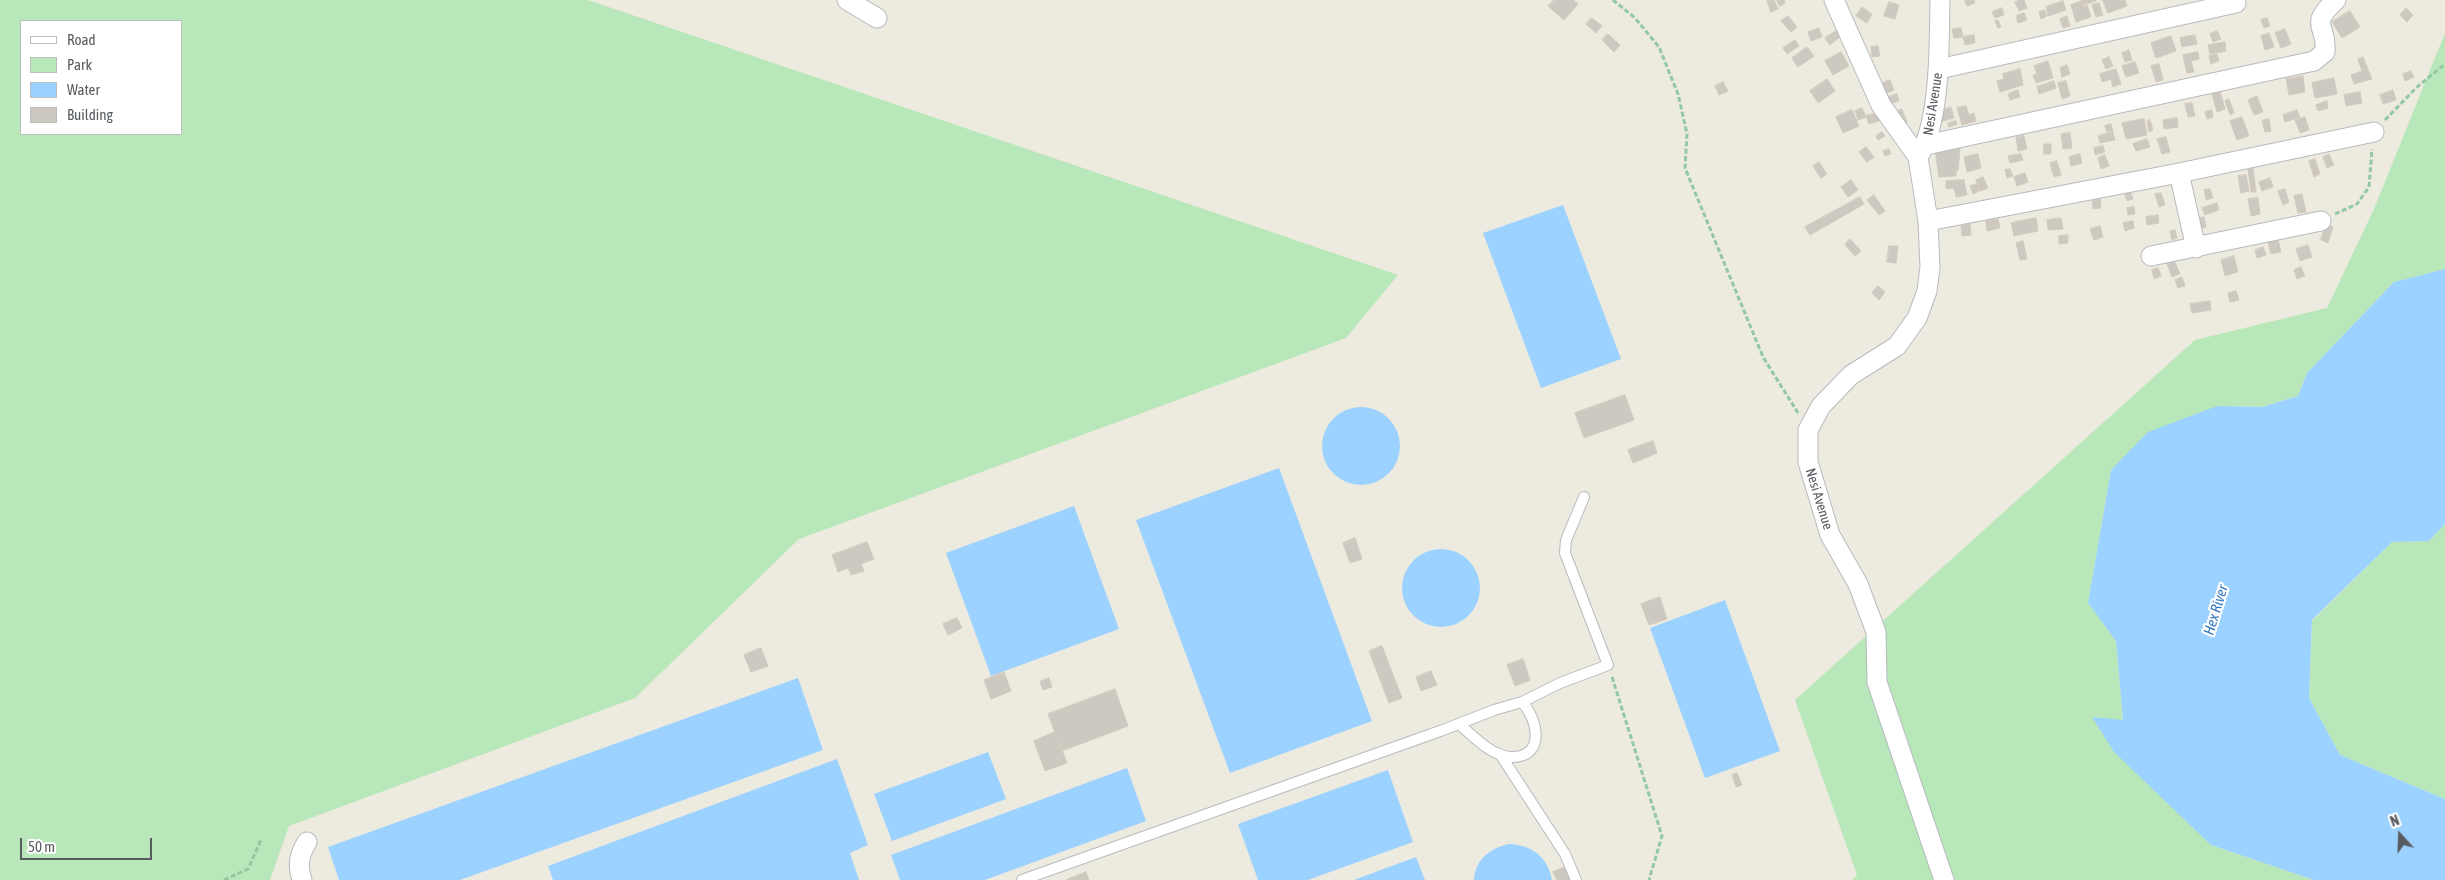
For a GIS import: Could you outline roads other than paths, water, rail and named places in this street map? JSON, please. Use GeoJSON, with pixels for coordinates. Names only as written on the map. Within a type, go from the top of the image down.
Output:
{"type":"FeatureCollection","features":[{"type":"Feature","properties":{"kind":"street"},"geometry":{"type":"LineString","coordinates":[[847,0],[877,18]]}},
{"type":"Feature","properties":{"kind":"street"},"geometry":{"type":"LineString","coordinates":[[1834,0],[1881,105],[1922,151],[2314,61],[2325,52],[2326,45],[2320,28],[2320,18],[2336,0]]}},
{"type":"Feature","properties":{"kind":"street","name":"Nesi Avenue"},"geometry":{"type":"LineString","coordinates":[[1940,0],[1939,69],[1922,151],[1930,267],[1927,291],[1918,318],[1897,346],[1851,375],[1821,406],[1808,430],[1808,462],[1818,502],[1830,535],[1858,584],[1876,632],[1877,682],[1944,880]]}},
{"type":"Feature","properties":{"kind":"street"},"geometry":{"type":"LineString","coordinates":[[1939,69],[2236,3]]}},
{"type":"Feature","properties":{"kind":"street"},"geometry":{"type":"LineString","coordinates":[[1928,221],[2179,173],[2374,132]]}},
{"type":"Feature","properties":{"kind":"street"},"geometry":{"type":"LineString","coordinates":[[2179,173],[2196,248]]}},
{"type":"Feature","properties":{"kind":"street"},"geometry":{"type":"LineString","coordinates":[[2152,256],[2320,220]]}},
{"type":"Feature","properties":{"kind":"street"},"geometry":{"type":"LineString","coordinates":[[302,880],[299,870],[300,855],[307,842]]}},
{"type":"Feature","properties":{"kind":"lane"},"geometry":{"type":"LineString","coordinates":[[1022,880],[1494,710],[1522,702],[1560,683],[1608,665],[1565,553],[1566,540],[1584,497]]}},
{"type":"Feature","properties":{"kind":"lane"},"geometry":{"type":"LineString","coordinates":[[1459,724],[1487,748],[1500,754],[1512,757],[1525,754],[1534,746],[1536,737],[1533,717],[1522,702]]}},
{"type":"Feature","properties":{"kind":"lane"},"geometry":{"type":"LineString","coordinates":[[1500,754],[1565,854],[1576,880]]}},
{"type":"Feature","properties":{"kind":"water"},"geometry":{"type":"Polygon","coordinates":[[[1563,205],[1621,359],[1541,388],[1483,233],[1563,205]]]}},
{"type":"Feature","properties":{"kind":"water","name":"Hex River"},"geometry":{"type":"Polygon","coordinates":[[[2445,269],[2445,524],[2429,541],[2392,542],[2312,620],[2309,698],[2340,755],[2445,799],[2445,880],[2314,880],[2211,845],[2114,752],[2092,717],[2123,720],[2116,641],[2088,603],[2111,470],[2148,432],[2217,406],[2262,407],[2298,396],[2307,373],[2394,282],[2445,269]]]}},
{"type":"Feature","properties":{"kind":"water"},"geometry":{"type":"Polygon","coordinates":[[[1361,407],[1376,410],[1389,418],[1397,431],[1400,446],[1397,461],[1389,474],[1376,482],[1361,485],[1346,482],[1333,474],[1325,461],[1322,446],[1325,431],[1333,418],[1346,410],[1361,407]]]}},
{"type":"Feature","properties":{"kind":"water"},"geometry":{"type":"Polygon","coordinates":[[[1279,468],[1372,721],[1230,773],[1136,520],[1279,468]]]}},
{"type":"Feature","properties":{"kind":"water"},"geometry":{"type":"Polygon","coordinates":[[[1074,506],[1119,629],[991,676],[946,553],[1074,506]]]}},
{"type":"Feature","properties":{"kind":"water"},"geometry":{"type":"Polygon","coordinates":[[[1441,549],[1456,552],[1469,560],[1477,573],[1480,588],[1477,603],[1469,616],[1456,624],[1441,627],[1426,624],[1413,616],[1405,603],[1402,588],[1405,573],[1413,560],[1426,552],[1441,549]]]}},
{"type":"Feature","properties":{"kind":"water"},"geometry":{"type":"Polygon","coordinates":[[[1725,600],[1780,751],[1705,778],[1650,628],[1725,600]]]}},
{"type":"Feature","properties":{"kind":"water"},"geometry":{"type":"Polygon","coordinates":[[[798,678],[823,750],[460,880],[339,880],[328,847],[798,678]]]}},
{"type":"Feature","properties":{"kind":"water"},"geometry":{"type":"Polygon","coordinates":[[[988,752],[1006,799],[892,841],[874,794],[988,752]]]}},
{"type":"Feature","properties":{"kind":"water"},"geometry":{"type":"Polygon","coordinates":[[[837,759],[868,845],[850,853],[859,880],[553,880],[548,866],[837,759]]]}},
{"type":"Feature","properties":{"kind":"water"},"geometry":{"type":"Polygon","coordinates":[[[1127,768],[1146,821],[985,880],[900,880],[891,855],[1127,768]]]}},
{"type":"Feature","properties":{"kind":"water"},"geometry":{"type":"Polygon","coordinates":[[[1388,770],[1413,842],[1308,880],[1258,880],[1238,824],[1388,770]]]}},
{"type":"Feature","properties":{"kind":"water"},"geometry":{"type":"Polygon","coordinates":[[[1509,844],[1525,847],[1538,854],[1547,865],[1552,880],[1474,880],[1477,866],[1485,856],[1496,848],[1509,844]]]}},
{"type":"Feature","properties":{"kind":"water"},"geometry":{"type":"Polygon","coordinates":[[[1416,857],[1425,880],[1354,880],[1416,857]]]}}]}
